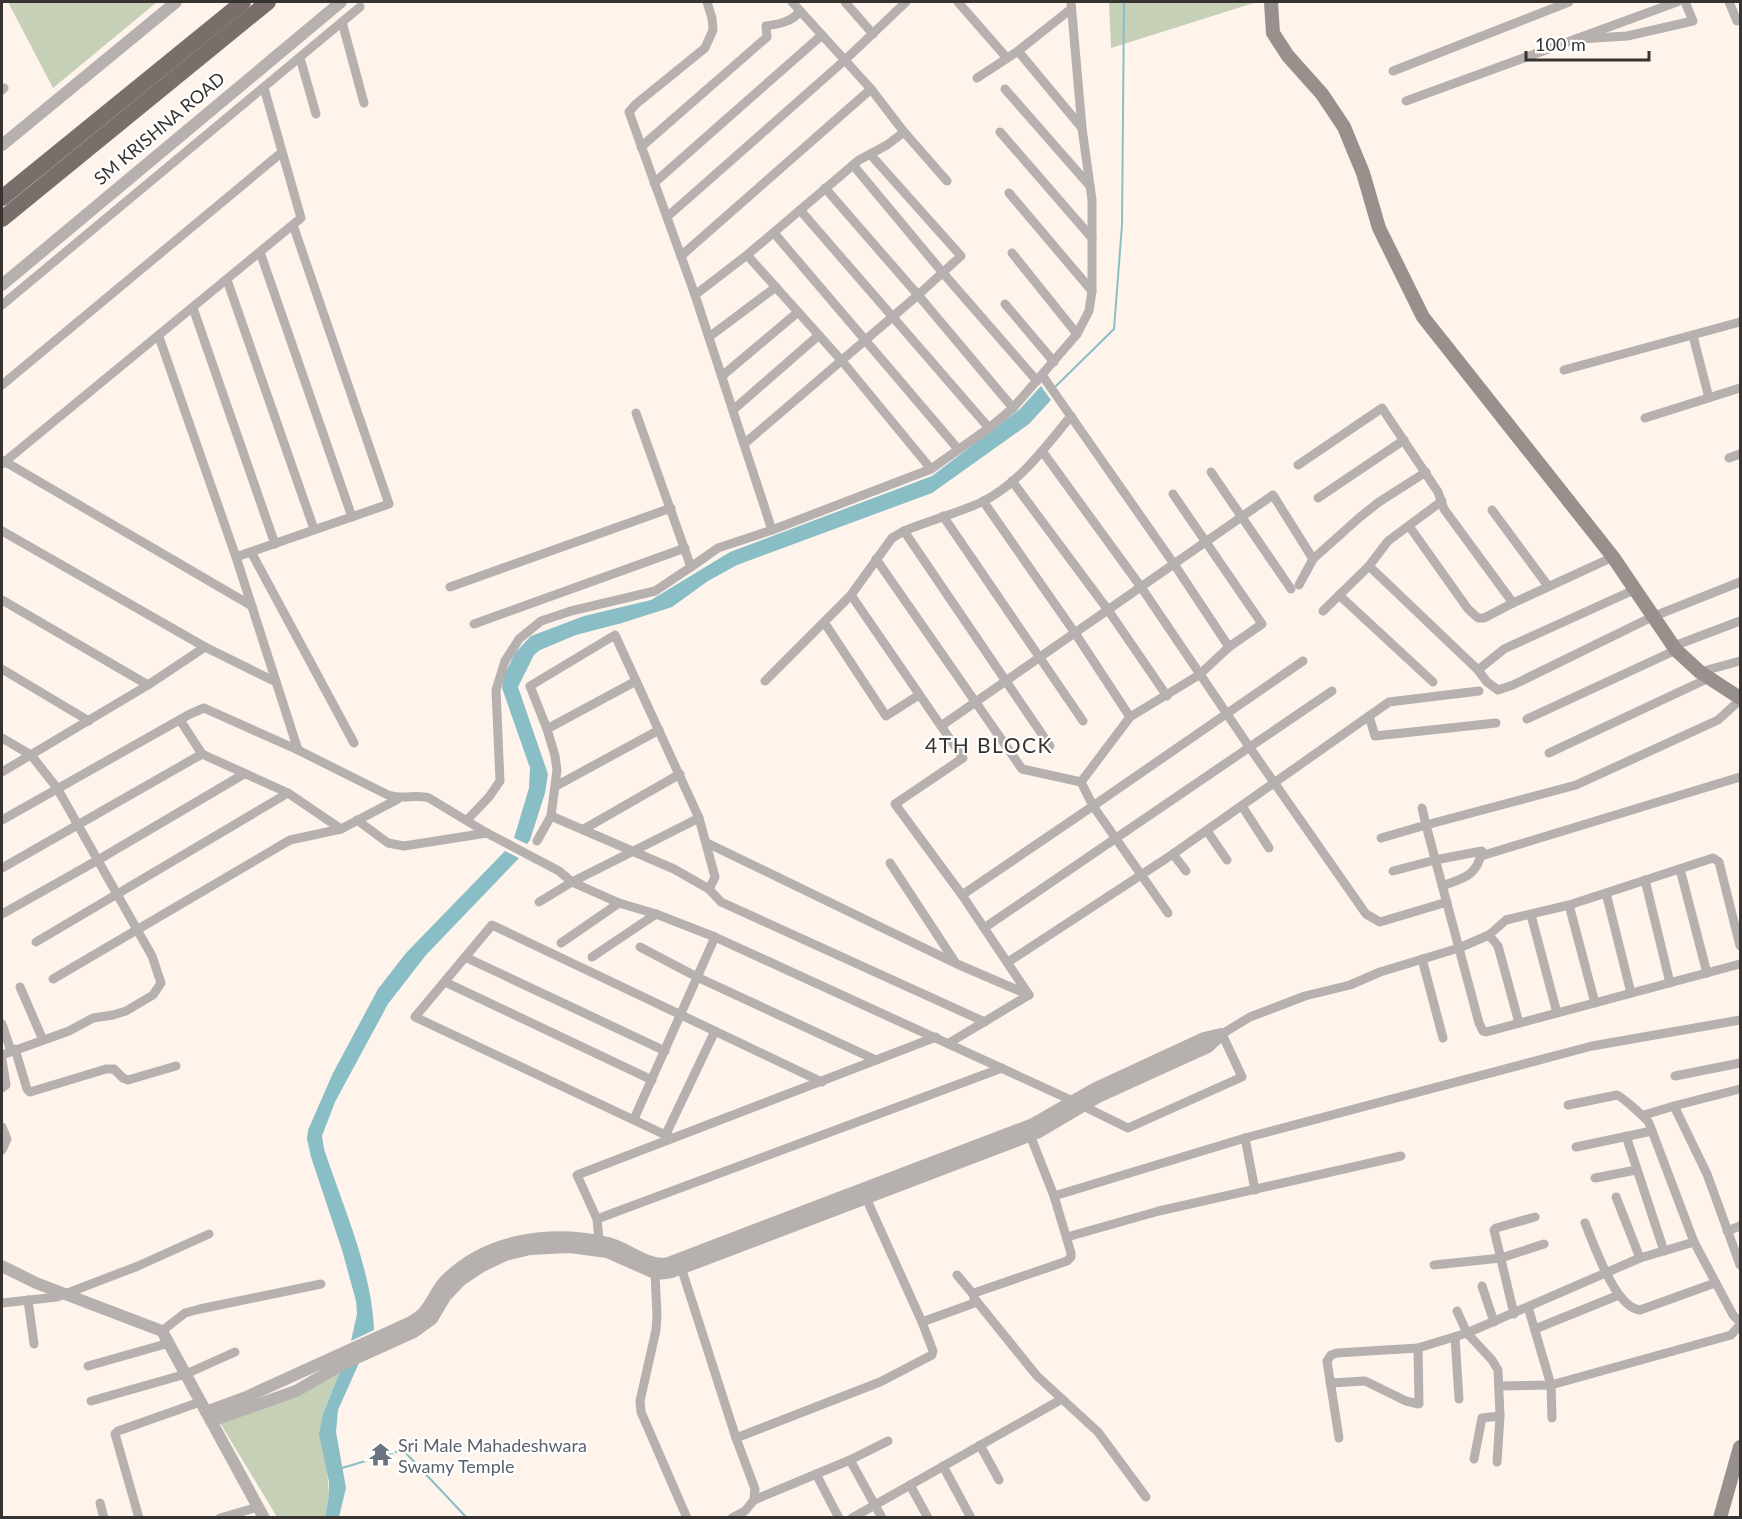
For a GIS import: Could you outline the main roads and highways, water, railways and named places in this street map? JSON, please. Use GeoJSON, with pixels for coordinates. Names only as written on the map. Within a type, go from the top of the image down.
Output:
{"type":"FeatureCollection","features":[{"type":"Feature","properties":{"kind":"highway"},"geometry":{"type":"LineString","coordinates":[[2,198],[243,2]]}},
{"type":"Feature","properties":{"kind":"highway","name":"SM KRISHNA ROAD"},"geometry":{"type":"LineString","coordinates":[[2,219],[268,2]]}},
{"type":"Feature","properties":{"kind":"main road"},"geometry":{"type":"LineString","coordinates":[[1271,2],[1272,33],[1288,56],[1322,94],[1344,128],[1363,173],[1379,228],[1423,317],[1613,557],[1675,648],[1704,675],[1740,699]]}},
{"type":"Feature","properties":{"kind":"main road"},"geometry":{"type":"LineString","coordinates":[[1720,1518],[1740,1447]]}},
{"type":"Feature","properties":{"kind":"water"},"geometry":{"type":"Polygon","coordinates":[[[1041,386],[1051,400],[1029,424],[932,493],[737,565],[708,581],[672,607],[576,635],[540,650],[534,655],[518,687],[548,774],[545,793],[530,840],[527,844],[514,838],[529,788],[530,768],[502,688],[504,676],[515,653],[531,636],[584,616],[651,600],[730,552],[932,476],[1020,409],[1041,386]]]}},
{"type":"Feature","properties":{"kind":"water"},"geometry":{"type":"Polygon","coordinates":[[[505,851],[519,858],[426,955],[388,1004],[335,1102],[322,1136],[324,1149],[362,1262],[372,1308],[374,1330],[351,1341],[357,1314],[356,1301],[342,1250],[311,1157],[307,1139],[308,1130],[333,1073],[378,989],[406,953],[505,851]]]}},
{"type":"Feature","properties":{"kind":"water"},"geometry":{"type":"Polygon","coordinates":[[[359,1363],[338,1410],[336,1432],[346,1488],[339,1517],[325,1517],[329,1482],[319,1434],[323,1414],[341,1369],[359,1363]]]}},
{"type":"Feature","properties":{"kind":"waterway"},"geometry":{"type":"LineString","coordinates":[[1055,387],[1114,329],[1122,225],[1124,2]]}},
{"type":"Feature","properties":{"kind":"waterway"},"geometry":{"type":"LineString","coordinates":[[342,1468],[403,1450],[467,1518]]}},
{"type":"Feature","properties":{"kind":"place","name":"Sri Male Mahadeshwara Swamy Temple"},"geometry":{"type":"Point","coordinates":[380,1455]}},
{"type":"Feature","properties":{"kind":"district","name":"4TH BLOCK"},"geometry":{"type":"Point","coordinates":[989,744]}}]}
